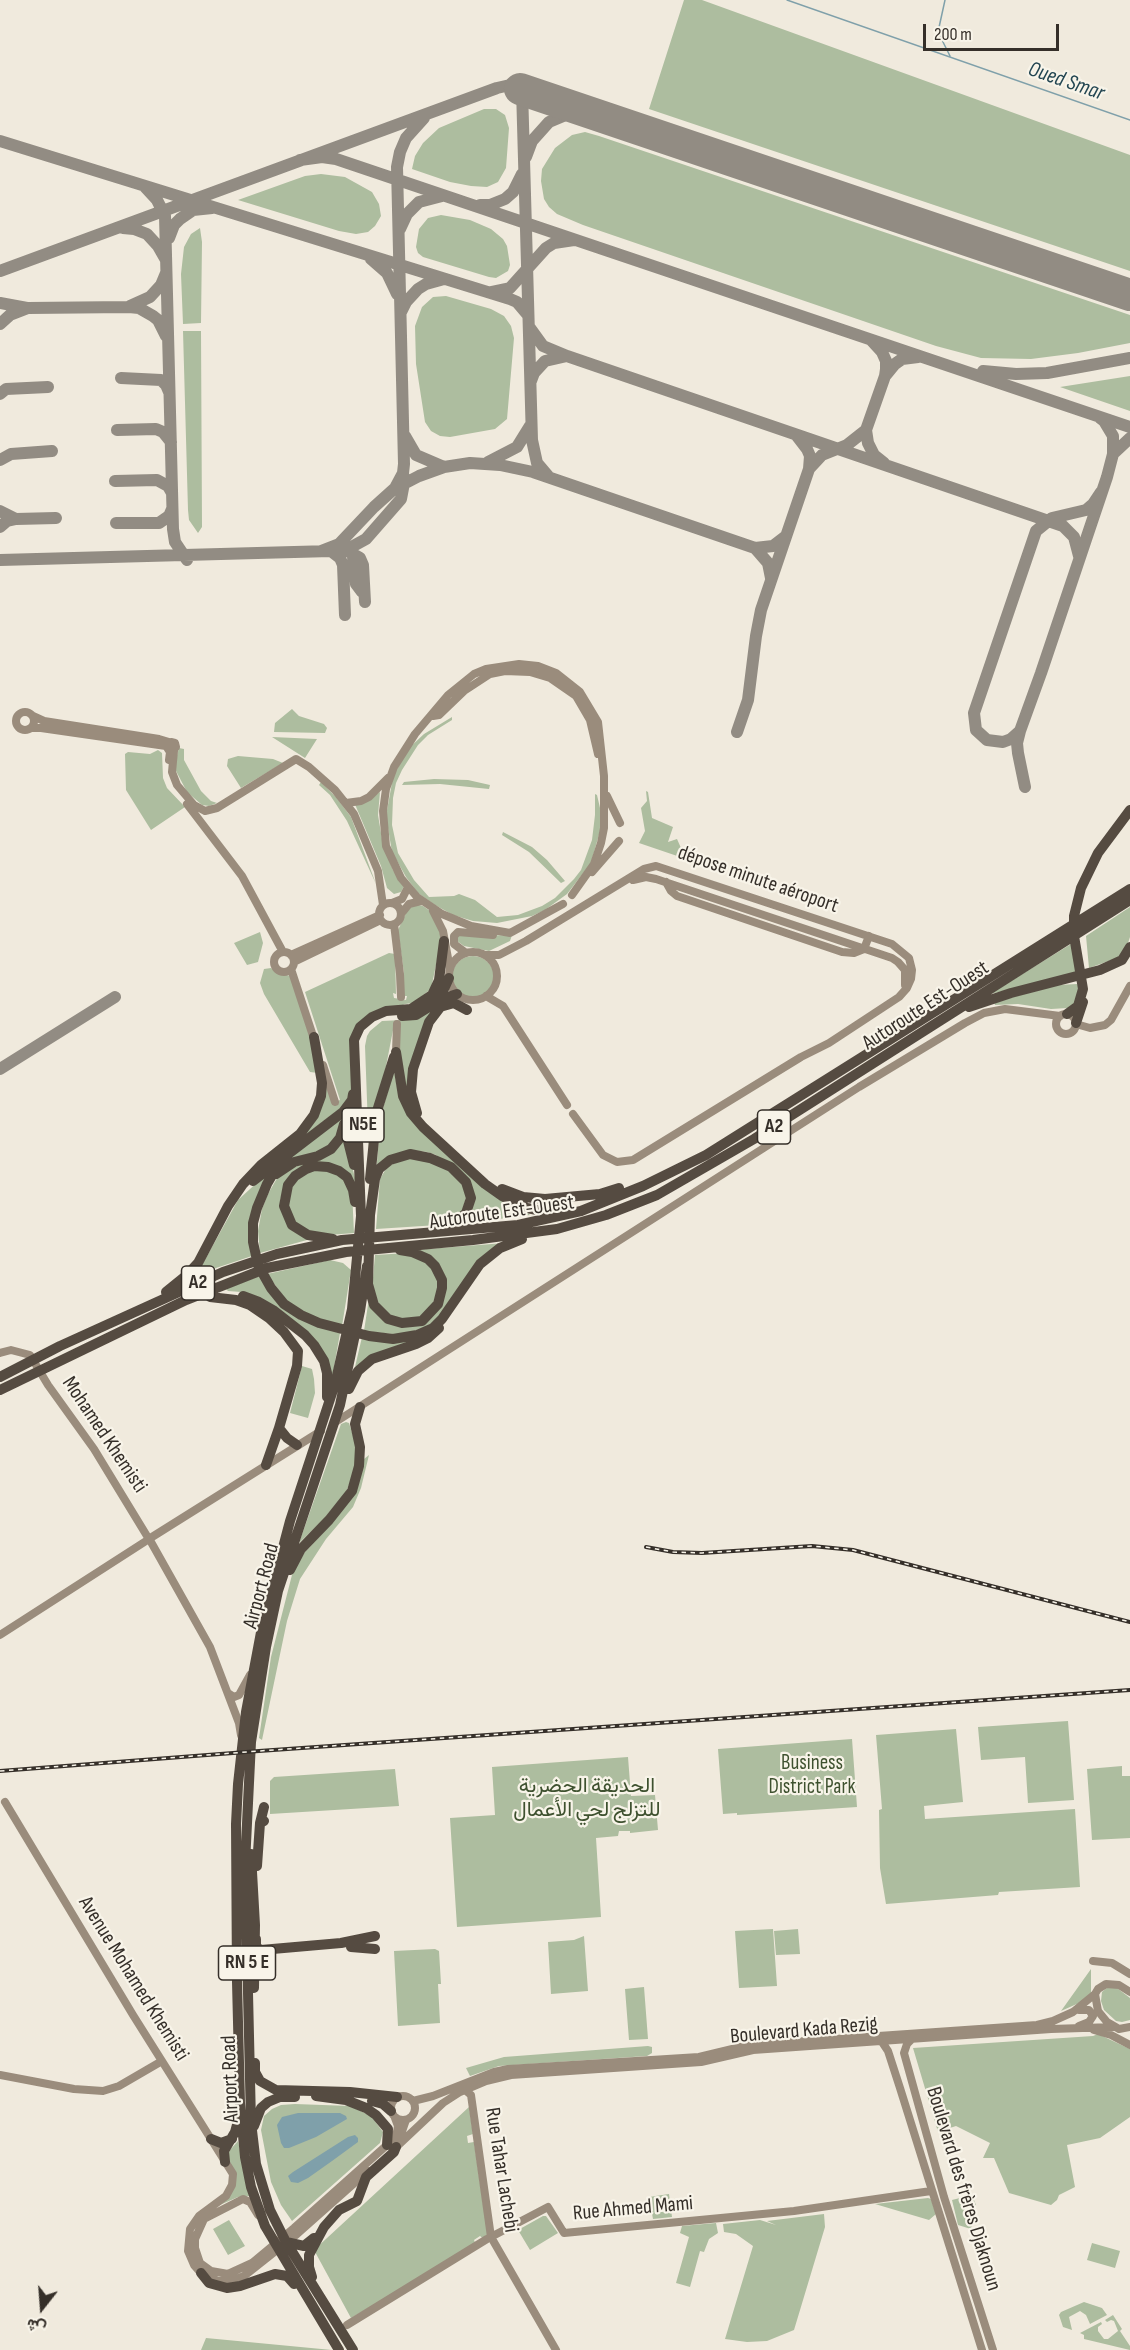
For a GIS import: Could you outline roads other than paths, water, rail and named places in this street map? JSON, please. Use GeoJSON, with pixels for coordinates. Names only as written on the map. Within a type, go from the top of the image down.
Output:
{"type":"FeatureCollection","features":[{"type":"Feature","properties":{"kind":"highway"},"geometry":{"type":"LineString","coordinates":[[1076,1024],[1084,999],[1074,916],[1093,861],[1130,810]]}},
{"type":"Feature","properties":{"kind":"highway"},"geometry":{"type":"LineString","coordinates":[[1080,897],[1091,868],[1112,837],[1130,816]]}},
{"type":"Feature","properties":{"kind":"highway"},"geometry":{"type":"LineString","coordinates":[[1112,837],[1130,823]]}},
{"type":"Feature","properties":{"kind":"highway","name":"Autoroute Est-Ouest"},"geometry":{"type":"LineString","coordinates":[[0,1377],[144,1307],[223,1272],[277,1254],[342,1240],[518,1225],[574,1213],[609,1199],[706,1155],[1130,889]]}},
{"type":"Feature","properties":{"kind":"highway","name":"Autoroute Est-Ouest"},"geometry":{"type":"LineString","coordinates":[[0,1390],[186,1300],[267,1268],[316,1256],[557,1229],[606,1215],[657,1194],[754,1139],[1130,900]]}},
{"type":"Feature","properties":{"kind":"highway"},"geometry":{"type":"LineString","coordinates":[[418,1005],[432,995],[439,980],[444,941]]}},
{"type":"Feature","properties":{"kind":"highway"},"geometry":{"type":"LineString","coordinates":[[941,1019],[975,1004],[1011,993],[1082,976],[1122,960],[1130,947]]}},
{"type":"Feature","properties":{"kind":"highway"},"geometry":{"type":"LineString","coordinates":[[356,1055],[355,1035],[368,1019],[381,1012],[408,1011],[438,995],[444,989],[449,973]]}},
{"type":"Feature","properties":{"kind":"highway"},"geometry":{"type":"LineString","coordinates":[[1063,1015],[1080,1002],[1083,989],[1082,976]]}},
{"type":"Feature","properties":{"kind":"highway"},"geometry":{"type":"LineString","coordinates":[[356,1055],[363,1034],[376,1020],[385,1016],[416,1015],[442,999],[458,995]]}},
{"type":"Feature","properties":{"kind":"highway"},"geometry":{"type":"LineString","coordinates":[[430,1133],[415,1109],[411,1080],[414,1064],[426,1028],[440,1007],[458,995]]}},
{"type":"Feature","properties":{"kind":"highway"},"geometry":{"type":"LineString","coordinates":[[440,1007],[454,1003],[467,1010]]}},
{"type":"Feature","properties":{"kind":"highway"},"geometry":{"type":"LineString","coordinates":[[144,1307],[179,1283],[198,1263],[232,1198],[255,1171],[300,1134],[315,1115],[322,1090],[314,1037]]}},
{"type":"Feature","properties":{"kind":"highway"},"geometry":{"type":"LineString","coordinates":[[396,1052],[400,1088],[406,1105],[416,1120],[493,1190],[527,1208],[556,1212],[609,1199]]}},
{"type":"Feature","properties":{"kind":"highway","name":"N5E"},"geometry":{"type":"LineString","coordinates":[[365,1192],[377,1111],[396,1052]]}},
{"type":"Feature","properties":{"kind":"highway","name":"N5E"},"geometry":{"type":"LineString","coordinates":[[356,1055],[355,1088],[365,1192]]}},
{"type":"Feature","properties":{"kind":"highway","name":"N5E"},"geometry":{"type":"LineString","coordinates":[[356,1055],[365,1192]]}},
{"type":"Feature","properties":{"kind":"highway"},"geometry":{"type":"LineString","coordinates":[[232,1198],[343,1112],[352,1100],[355,1088]]}},
{"type":"Feature","properties":{"kind":"highway","name":"N5E"},"geometry":{"type":"LineString","coordinates":[[267,1184],[289,1164],[331,1149],[340,1138],[344,1124],[365,1192]]}},
{"type":"Feature","properties":{"kind":"highway"},"geometry":{"type":"LineString","coordinates":[[365,1215],[377,1172],[397,1156],[416,1154],[438,1160],[451,1167],[466,1182],[471,1202],[460,1220],[394,1235]]}},
{"type":"Feature","properties":{"kind":"highway"},"geometry":{"type":"LineString","coordinates":[[453,1156],[506,1191],[523,1197],[541,1199],[600,1194],[676,1170]]}},
{"type":"Feature","properties":{"kind":"highway"},"geometry":{"type":"LineString","coordinates":[[281,1160],[267,1184],[254,1217],[253,1242],[258,1265],[271,1288],[284,1304],[301,1316],[319,1323],[369,1336],[393,1339],[417,1335],[433,1328],[453,1305]]}},
{"type":"Feature","properties":{"kind":"highway"},"geometry":{"type":"LineString","coordinates":[[342,1240],[308,1235],[292,1225],[285,1211],[284,1201],[291,1180],[298,1173],[310,1167],[323,1166],[335,1169],[351,1183],[365,1215]]}},
{"type":"Feature","properties":{"kind":"highway","name":"RN 5 E"},"geometry":{"type":"LineString","coordinates":[[322,1445],[342,1410],[349,1344],[362,1265],[365,1192]]}},
{"type":"Feature","properties":{"kind":"highway"},"geometry":{"type":"LineString","coordinates":[[355,1424],[342,1410],[358,1371],[372,1359],[428,1338],[437,1330],[480,1264],[500,1248],[557,1229]]}},
{"type":"Feature","properties":{"kind":"highway"},"geometry":{"type":"LineString","coordinates":[[362,1265],[374,1305],[388,1319],[402,1323],[422,1321],[438,1304],[442,1280],[432,1262],[412,1252],[376,1248]]}},
{"type":"Feature","properties":{"kind":"highway"},"geometry":{"type":"LineString","coordinates":[[186,1300],[231,1294],[259,1302],[305,1335],[324,1361],[328,1384],[326,1417]]}},
{"type":"Feature","properties":{"kind":"highway"},"geometry":{"type":"LineString","coordinates":[[210,1297],[236,1300],[250,1305],[269,1318],[294,1344],[299,1358],[266,1465]]}},
{"type":"Feature","properties":{"kind":"highway","name":"RN 5 E"},"geometry":{"type":"LineString","coordinates":[[322,1445],[326,1417],[349,1344]]}},
{"type":"Feature","properties":{"kind":"highway"},"geometry":{"type":"LineString","coordinates":[[266,1647],[292,1564],[301,1549],[329,1520],[352,1491],[359,1456],[355,1424],[360,1407]]}},
{"type":"Feature","properties":{"kind":"highway"},"geometry":{"type":"LineString","coordinates":[[279,1428],[286,1438],[297,1446]]}},
{"type":"Feature","properties":{"kind":"highway","name":"Airport Road"},"geometry":{"type":"LineString","coordinates":[[247,1742],[281,1581],[322,1445]]}},
{"type":"Feature","properties":{"kind":"highway","name":"Airport Road"},"geometry":{"type":"LineString","coordinates":[[247,1742],[254,1667],[277,1567],[290,1521],[322,1445]]}},
{"type":"Feature","properties":{"kind":"highway","name":"RN 5 E"},"geometry":{"type":"LineString","coordinates":[[243,1783],[247,1742]]}},
{"type":"Feature","properties":{"kind":"highway","name":"Airport Road"},"geometry":{"type":"LineString","coordinates":[[243,1783],[253,2144],[265,2195],[286,2242],[330,2316],[345,2330],[353,2350]]}},
{"type":"Feature","properties":{"kind":"highway","name":"Airport Road"},"geometry":{"type":"LineString","coordinates":[[243,1783],[236,1900],[240,2103],[248,2174],[265,2226],[339,2350]]}},
{"type":"Feature","properties":{"kind":"highway"},"geometry":{"type":"LineString","coordinates":[[254,1911],[264,1807]]}},
{"type":"Feature","properties":{"kind":"highway"},"geometry":{"type":"LineString","coordinates":[[245,1824],[252,1867],[256,1947],[260,1950],[341,1943],[375,1936]]}},
{"type":"Feature","properties":{"kind":"highway"},"geometry":{"type":"LineString","coordinates":[[227,1916],[231,1913],[236,1900]]}},
{"type":"Feature","properties":{"kind":"highway"},"geometry":{"type":"LineString","coordinates":[[253,2144],[255,1925]]}},
{"type":"Feature","properties":{"kind":"highway"},"geometry":{"type":"LineString","coordinates":[[254,1976],[256,1956],[260,1952],[343,1947],[375,1949]]}},
{"type":"Feature","properties":{"kind":"highway"},"geometry":{"type":"LineString","coordinates":[[255,2072],[260,2081],[276,2090],[350,2092],[397,2097]]}},
{"type":"Feature","properties":{"kind":"highway"},"geometry":{"type":"LineString","coordinates":[[255,2120],[261,2108],[274,2099],[312,2096],[354,2097],[379,2103],[393,2115]]}},
{"type":"Feature","properties":{"kind":"highway"},"geometry":{"type":"LineString","coordinates":[[312,2096],[351,2101],[366,2108],[376,2115],[388,2129],[394,2152],[366,2177],[358,2199],[336,2212],[313,2244],[309,2255],[309,2267],[317,2294]]}},
{"type":"Feature","properties":{"kind":"highway"},"geometry":{"type":"LineString","coordinates":[[225,2162],[224,2151],[237,2126],[240,2103]]}},
{"type":"Feature","properties":{"kind":"highway"},"geometry":{"type":"LineString","coordinates":[[212,2139],[221,2143],[232,2138]]}},
{"type":"Feature","properties":{"kind":"highway"},"geometry":{"type":"LineString","coordinates":[[286,2242],[302,2246],[310,2243],[334,2210],[356,2198],[355,2191],[349,2187]]}},
{"type":"Feature","properties":{"kind":"highway"},"geometry":{"type":"LineString","coordinates":[[201,2273],[209,2283],[227,2288],[282,2274],[302,2289]]}},
{"type":"Feature","properties":{"kind":"main road"},"geometry":{"type":"LineString","coordinates":[[346,803],[361,801],[369,797],[389,777],[410,742],[432,716],[439,715],[464,691],[490,674],[517,670],[542,675],[565,687],[576,696],[594,730],[600,774],[604,776],[605,814],[601,843],[587,877]]}},
{"type":"Feature","properties":{"kind":"main road"},"geometry":{"type":"LineString","coordinates":[[170,748],[39,727],[26,730],[19,728],[16,718],[19,713],[25,711],[44,721],[159,739],[170,748],[175,781],[183,794],[202,810],[214,810],[296,759],[322,778],[346,803],[356,819],[376,866],[383,905],[381,917],[386,923],[394,924],[409,904],[421,901]]}},
{"type":"Feature","properties":{"kind":"main road"},"geometry":{"type":"LineString","coordinates":[[31,728],[34,723],[33,716]]}},
{"type":"Feature","properties":{"kind":"main road"},"geometry":{"type":"LineString","coordinates":[[170,748],[168,771],[172,786],[211,833],[242,876],[290,960],[381,917]]}},
{"type":"Feature","properties":{"kind":"main road"},"geometry":{"type":"LineString","coordinates":[[389,777],[384,800],[384,835],[395,868],[408,887],[432,909],[471,926],[510,933]]}},
{"type":"Feature","properties":{"kind":"main road"},"geometry":{"type":"LineString","coordinates":[[605,789],[620,823]]}},
{"type":"Feature","properties":{"kind":"main road"},"geometry":{"type":"LineString","coordinates":[[572,895],[619,841]]}},
{"type":"Feature","properties":{"kind":"main road","name":"dépose minute aéroport"},"geometry":{"type":"LineString","coordinates":[[611,889],[646,868],[658,866],[892,944],[909,958],[911,976],[901,995]]}},
{"type":"Feature","properties":{"kind":"main road","name":"dépose minute aéroport"},"geometry":{"type":"LineString","coordinates":[[611,889],[641,878],[651,878],[666,882],[671,891],[678,896],[842,952],[854,953],[864,949]]}},
{"type":"Feature","properties":{"kind":"main road"},"geometry":{"type":"LineString","coordinates":[[383,905],[402,899],[408,887]]}},
{"type":"Feature","properties":{"kind":"main road"},"geometry":{"type":"LineString","coordinates":[[486,956],[499,955],[611,889]]}},
{"type":"Feature","properties":{"kind":"main road"},"geometry":{"type":"LineString","coordinates":[[392,903],[398,906],[401,914]]}},
{"type":"Feature","properties":{"kind":"main road"},"geometry":{"type":"LineString","coordinates":[[466,953],[454,944],[454,936],[460,931],[486,935],[510,933],[563,904]]}},
{"type":"Feature","properties":{"kind":"main road"},"geometry":{"type":"LineString","coordinates":[[432,909],[441,926],[449,973],[452,987],[458,995],[474,1000],[486,996],[494,987],[497,976],[494,964],[486,956],[476,952],[466,953],[457,958],[449,973]]}},
{"type":"Feature","properties":{"kind":"main road"},"geometry":{"type":"LineString","coordinates":[[394,924],[401,997]]}},
{"type":"Feature","properties":{"kind":"main road"},"geometry":{"type":"LineString","coordinates":[[573,1114],[603,1155],[612,1160],[628,1161],[653,1149],[801,1057],[829,1043],[901,995],[906,980],[905,970],[892,958],[864,949],[869,936]]}},
{"type":"Feature","properties":{"kind":"main road","name":"N5E"},"geometry":{"type":"LineString","coordinates":[[290,960],[335,1102]]}},
{"type":"Feature","properties":{"kind":"main road"},"geometry":{"type":"LineString","coordinates":[[0,1635],[297,1446],[342,1410],[360,1407],[859,1087],[966,1023],[993,1010],[1018,1009],[1072,1016],[1076,1024],[1090,1028],[1105,1025],[1111,1020],[1130,986]]}},
{"type":"Feature","properties":{"kind":"main road"},"geometry":{"type":"LineString","coordinates":[[486,996],[503,1006],[567,1105]]}},
{"type":"Feature","properties":{"kind":"main road"},"geometry":{"type":"LineString","coordinates":[[1037,1013],[1060,1032],[1066,1034],[1072,1032],[1076,1024]]}},
{"type":"Feature","properties":{"kind":"main road"},"geometry":{"type":"LineString","coordinates":[[1056,1027],[1056,1021],[1063,1015]]}},
{"type":"Feature","properties":{"kind":"main road","name":"N5E"},"geometry":{"type":"LineString","coordinates":[[396,1052],[397,1024]]}},
{"type":"Feature","properties":{"kind":"main road","name":"Mohamed Khemisti"},"geometry":{"type":"LineString","coordinates":[[0,1353],[10,1350],[30,1355],[48,1385],[94,1449],[149,1539],[210,1647],[247,1742]]}},
{"type":"Feature","properties":{"kind":"main road"},"geometry":{"type":"LineString","coordinates":[[226,1689],[234,1697],[239,1695],[254,1667]]}},
{"type":"Feature","properties":{"kind":"main road","name":"Avenue Mohamed Khemisti"},"geometry":{"type":"LineString","coordinates":[[4,1802],[233,2174],[232,2185],[226,2196]]}},
{"type":"Feature","properties":{"kind":"main road"},"geometry":{"type":"LineString","coordinates":[[1093,1960],[1112,1963],[1130,1974]]}},
{"type":"Feature","properties":{"kind":"main road","name":"Boulevard Kada Rezig"},"geometry":{"type":"LineString","coordinates":[[413,2101],[508,2069],[708,2055],[749,2045],[1037,2025],[1074,2012],[1106,1984],[1119,1985],[1130,1991]]}},
{"type":"Feature","properties":{"kind":"main road"},"geometry":{"type":"LineString","coordinates":[[1095,1994],[1098,2012],[1130,2036]]}},
{"type":"Feature","properties":{"kind":"main road"},"geometry":{"type":"LineString","coordinates":[[1074,2012],[1089,2010],[1093,2016],[1089,2022],[1075,2028]]}},
{"type":"Feature","properties":{"kind":"main road","name":"Boulevard Kada Rezig"},"geometry":{"type":"LineString","coordinates":[[415,2109],[511,2075],[701,2062],[753,2050],[1075,2028],[1130,2027]]}},
{"type":"Feature","properties":{"kind":"main road"},"geometry":{"type":"LineString","coordinates":[[1084,2028],[1112,2035],[1130,2045]]}},
{"type":"Feature","properties":{"kind":"main road","name":"Boulevard des frères Djaknoun"},"geometry":{"type":"LineString","coordinates":[[911,2040],[904,2053],[950,2215],[993,2350]]}},
{"type":"Feature","properties":{"kind":"main road","name":"Boulevard des frères Djaknoun"},"geometry":{"type":"LineString","coordinates":[[882,2042],[888,2051],[982,2350]]}},
{"type":"Feature","properties":{"kind":"main road"},"geometry":{"type":"LineString","coordinates":[[0,2075],[74,2089],[103,2091],[119,2086],[162,2061]]}},
{"type":"Feature","properties":{"kind":"main road"},"geometry":{"type":"LineString","coordinates":[[296,2231],[392,2146],[443,2103],[462,2091]]}},
{"type":"Feature","properties":{"kind":"main road","name":"Rue Tahar Lachebi"},"geometry":{"type":"LineString","coordinates":[[462,2091],[471,2095],[491,2237],[556,2350]]}},
{"type":"Feature","properties":{"kind":"main road"},"geometry":{"type":"LineString","coordinates":[[220,2187],[225,2191],[226,2196],[199,2216],[190,2229],[188,2252],[201,2273],[218,2281],[231,2281],[244,2276],[349,2187],[392,2146],[406,2120],[411,2118],[415,2109],[413,2101],[406,2096],[397,2097],[392,2103],[393,2115],[398,2126],[392,2146]]}},
{"type":"Feature","properties":{"kind":"main road"},"geometry":{"type":"LineString","coordinates":[[393,2115],[406,2120]]}},
{"type":"Feature","properties":{"kind":"main road","name":"Rue Ahmed Mami"},"geometry":{"type":"LineString","coordinates":[[345,2330],[491,2237],[548,2207],[564,2233],[794,2211],[932,2191]]}},
{"type":"Feature","properties":{"kind":"main road"},"geometry":{"type":"LineString","coordinates":[[265,2226],[250,2202],[240,2199],[204,2219],[195,2239],[195,2247],[200,2263],[217,2273],[235,2272],[266,2255]]}},
{"type":"Feature","properties":{"kind":"main road"},"geometry":{"type":"LineString","coordinates":[[940,2218],[950,2215]]}},
{"type":"Feature","properties":{"kind":"water"},"geometry":{"type":"Polygon","coordinates":[[[298,2113],[340,2113],[347,2119],[316,2137],[289,2148],[284,2148],[281,2143],[277,2125],[282,2117],[298,2113]]]}},
{"type":"Feature","properties":{"kind":"water"},"geometry":{"type":"Polygon","coordinates":[[[355,2135],[358,2142],[308,2178],[298,2183],[291,2182],[288,2176],[293,2172],[348,2137],[355,2135]]]}},
{"type":"Feature","properties":{"kind":"waterway","name":"Oued Smar"},"geometry":{"type":"LineString","coordinates":[[787,0],[1130,120]]}},
{"type":"Feature","properties":{"kind":"waterway"},"geometry":{"type":"LineString","coordinates":[[945,0],[938,32],[950,56]]}},
{"type":"Feature","properties":{"kind":"railway"},"geometry":{"type":"LineString","coordinates":[[646,1547],[673,1552],[702,1553],[812,1546],[853,1550],[1130,1622]]}},
{"type":"Feature","properties":{"kind":"railway"},"geometry":{"type":"LineString","coordinates":[[0,1771],[1130,1690]]}},
{"type":"Feature","properties":{"kind":"park label","name":"Business District Park"},"geometry":{"type":"Point","coordinates":[812,1776]}},
{"type":"Feature","properties":{"kind":"park label","name":"الحديقة الحضرية للتزلج لحي الأعمال"},"geometry":{"type":"Point","coordinates":[587,1799]}}]}
